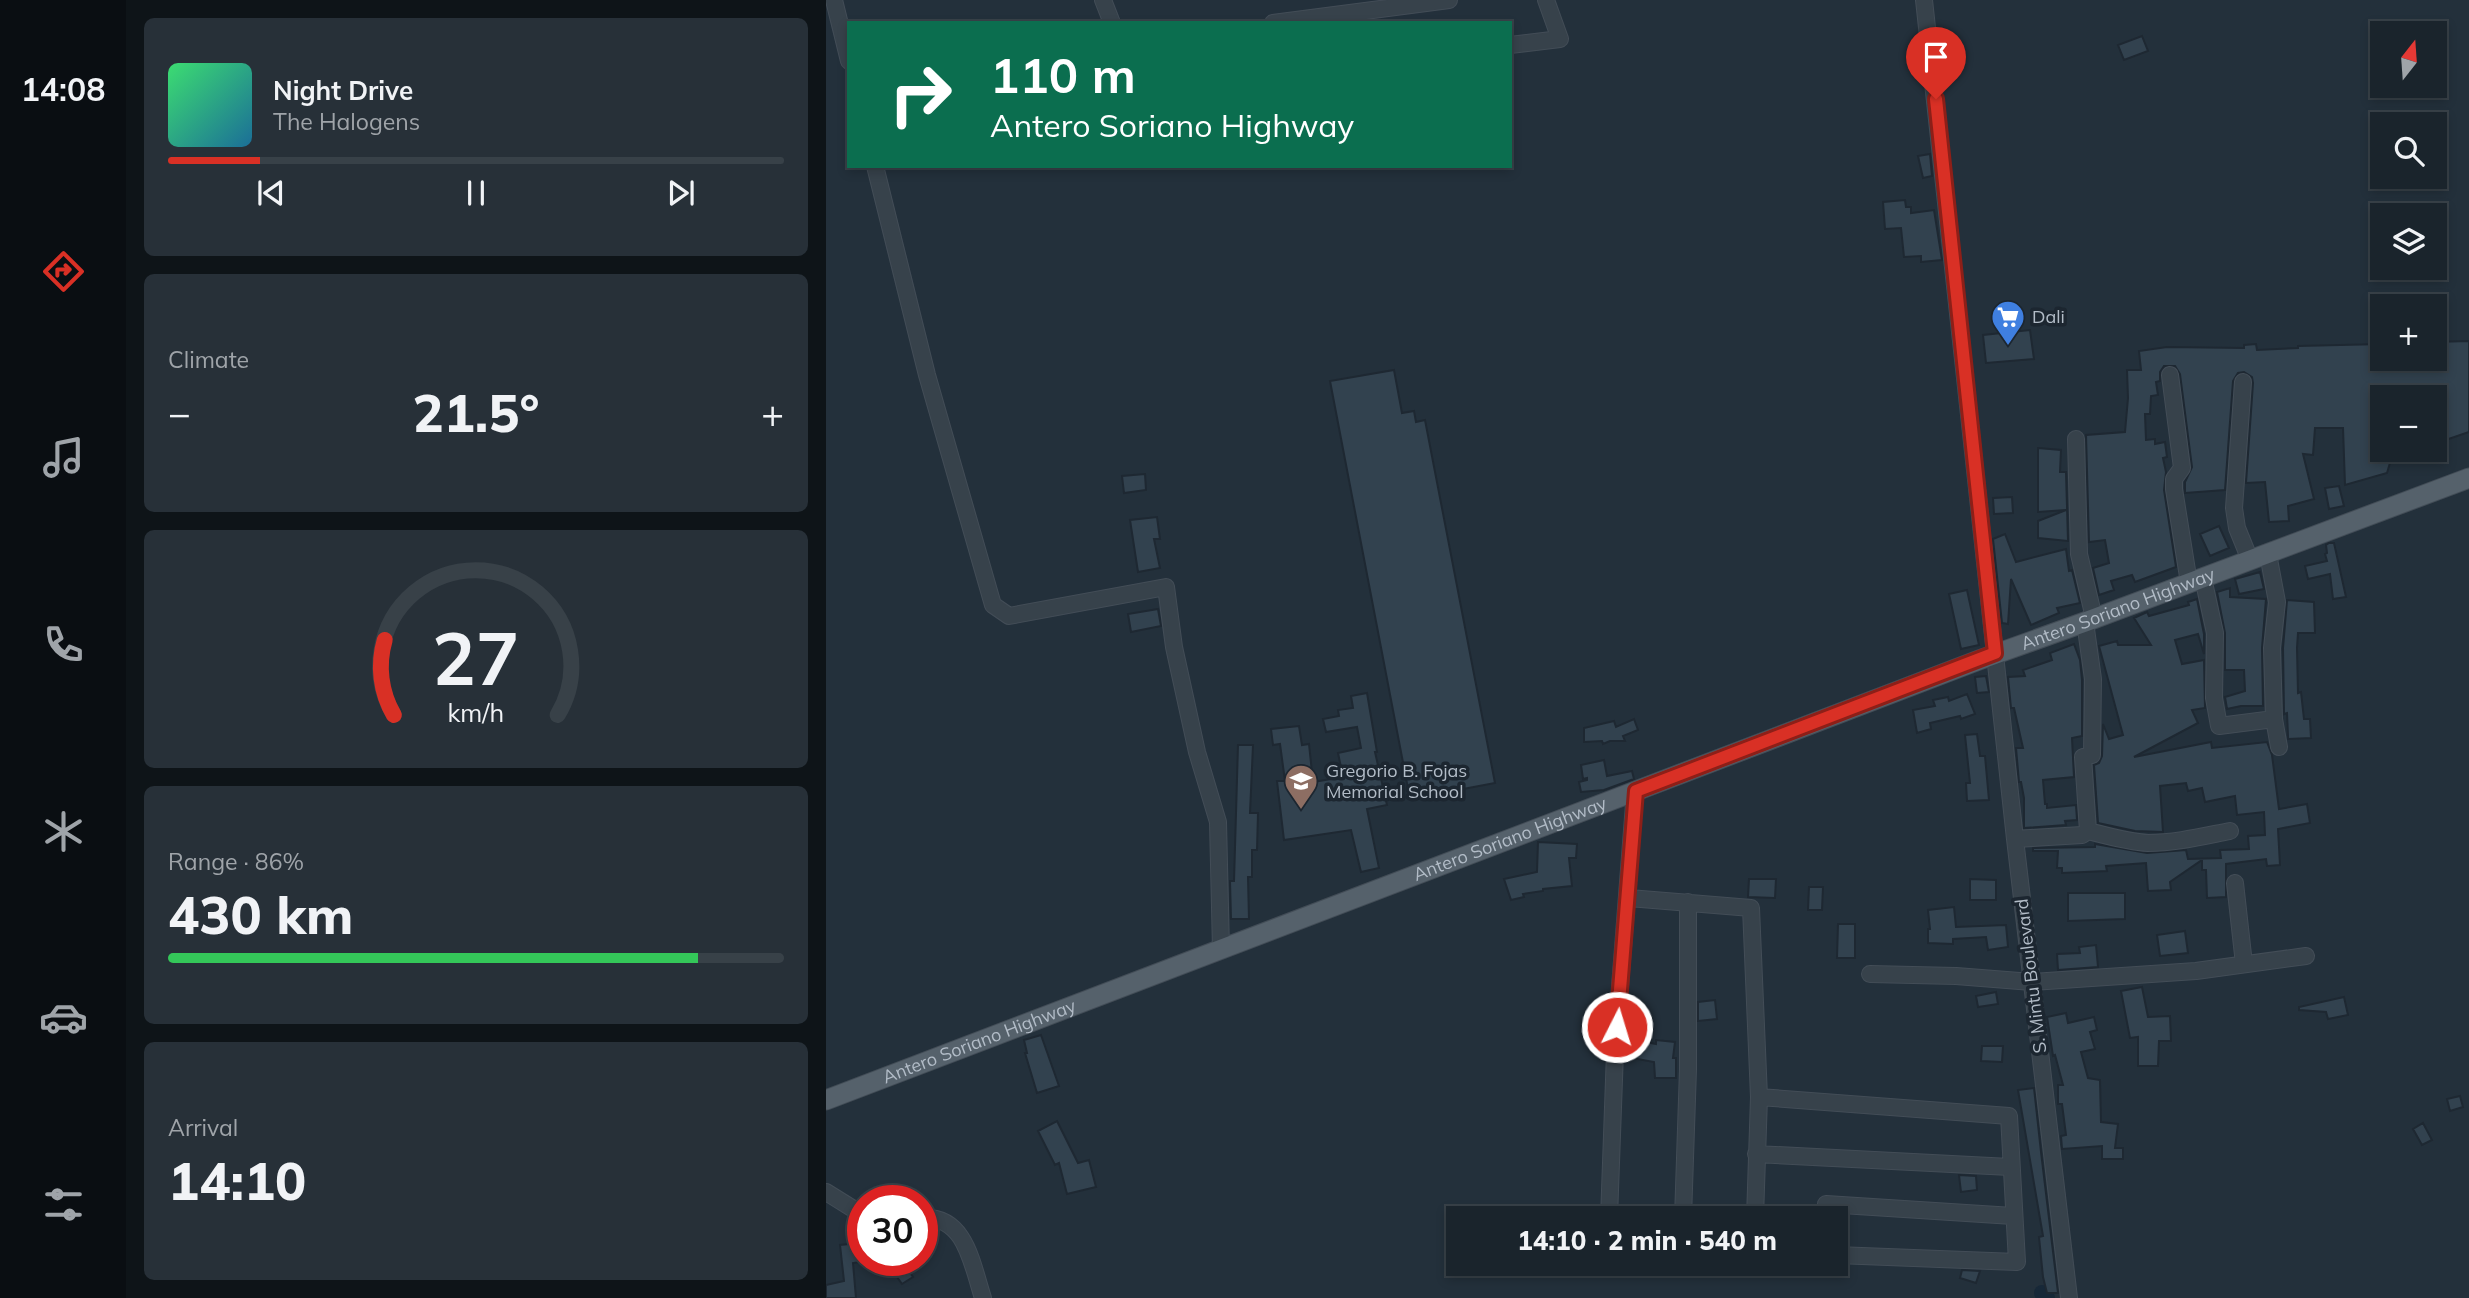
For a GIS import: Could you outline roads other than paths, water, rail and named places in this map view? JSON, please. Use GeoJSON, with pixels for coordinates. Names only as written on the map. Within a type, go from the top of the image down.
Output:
{"type":"FeatureCollection","features":[{"type":"Feature","properties":{"kind":"main road","name":"Antero Soriano Highway"},"geometry":{"type":"LineString","coordinates":[[826,1100],[1995,653],[2469,478]]}},
{"type":"Feature","properties":{"kind":"street"},"geometry":{"type":"LineString","coordinates":[[834,0],[847,53]]}},
{"type":"Feature","properties":{"kind":"street"},"geometry":{"type":"LineString","coordinates":[[1103,0],[1111,21]]}},
{"type":"Feature","properties":{"kind":"street"},"geometry":{"type":"LineString","coordinates":[[1288,21],[1450,0]]}},
{"type":"Feature","properties":{"kind":"street"},"geometry":{"type":"LineString","coordinates":[[1512,46],[1560,39],[1546,0]]}},
{"type":"Feature","properties":{"kind":"street","name":"S. Mintu Boulevard"},"geometry":{"type":"LineString","coordinates":[[1924,0],[2015,839],[2069,1298]]}},
{"type":"Feature","properties":{"kind":"street"},"geometry":{"type":"LineString","coordinates":[[875,168],[927,376],[993,605],[1009,616],[1166,587],[1174,647],[1194,739],[1218,822],[1221,950]]}},
{"type":"Feature","properties":{"kind":"street"},"geometry":{"type":"LineString","coordinates":[[2170,375],[2182,468],[2174,478],[2174,489],[2196,580],[2215,633],[2214,698],[2219,726],[2274,719]]}},
{"type":"Feature","properties":{"kind":"street"},"geometry":{"type":"LineString","coordinates":[[2243,382],[2234,508],[2237,528],[2259,557],[2277,602],[2272,648],[2274,719],[2279,747]]}},
{"type":"Feature","properties":{"kind":"street"},"geometry":{"type":"LineString","coordinates":[[2076,439],[2079,554],[2090,620],[2093,679],[2092,755],[2083,757],[2088,831]]}},
{"type":"Feature","properties":{"kind":"street"},"geometry":{"type":"LineString","coordinates":[[1609,1206],[1615,1052],[1636,791]]}},
{"type":"Feature","properties":{"kind":"street"},"geometry":{"type":"LineString","coordinates":[[2015,839],[2082,835],[2088,831],[2117,839],[2148,843],[2192,839],[2230,831]]}},
{"type":"Feature","properties":{"kind":"street"},"geometry":{"type":"LineString","coordinates":[[2235,883],[2244,964]]}},
{"type":"Feature","properties":{"kind":"street"},"geometry":{"type":"LineString","coordinates":[[1629,898],[1751,908],[1759,1097],[1755,1206]]}},
{"type":"Feature","properties":{"kind":"street"},"geometry":{"type":"LineString","coordinates":[[1683,1206],[1688,1069],[1688,902]]}},
{"type":"Feature","properties":{"kind":"street"},"geometry":{"type":"LineString","coordinates":[[1870,974],[1956,976],[2032,982],[2196,971],[2306,956]]}},
{"type":"Feature","properties":{"kind":"street"},"geometry":{"type":"LineString","coordinates":[[1759,1097],[2009,1116],[2017,1262],[1848,1255]]}},
{"type":"Feature","properties":{"kind":"street"},"geometry":{"type":"LineString","coordinates":[[1756,1154],[2010,1167]]}},
{"type":"Feature","properties":{"kind":"street"},"geometry":{"type":"LineString","coordinates":[[826,1192],[847,1205]]}},
{"type":"Feature","properties":{"kind":"street"},"geometry":{"type":"LineString","coordinates":[[1826,1206],[1843,1206]]}},
{"type":"Feature","properties":{"kind":"street"},"geometry":{"type":"LineString","coordinates":[[1848,1206],[2013,1216]]}},
{"type":"Feature","properties":{"kind":"street"},"geometry":{"type":"LineString","coordinates":[[938,1219],[958,1232],[967,1248],[983,1298]]}},
{"type":"Feature","properties":{"kind":"waterway"},"geometry":{"type":"LineString","coordinates":[[2042,1293],[2047,1298]]}},
{"type":"Feature","properties":{"kind":"place","name":"Dali"},"geometry":{"type":"Point","coordinates":[2008,347]}},
{"type":"Feature","properties":{"kind":"place","name":"Gregorio B. Fojas Memorial School"},"geometry":{"type":"Point","coordinates":[1301,811]}}]}
